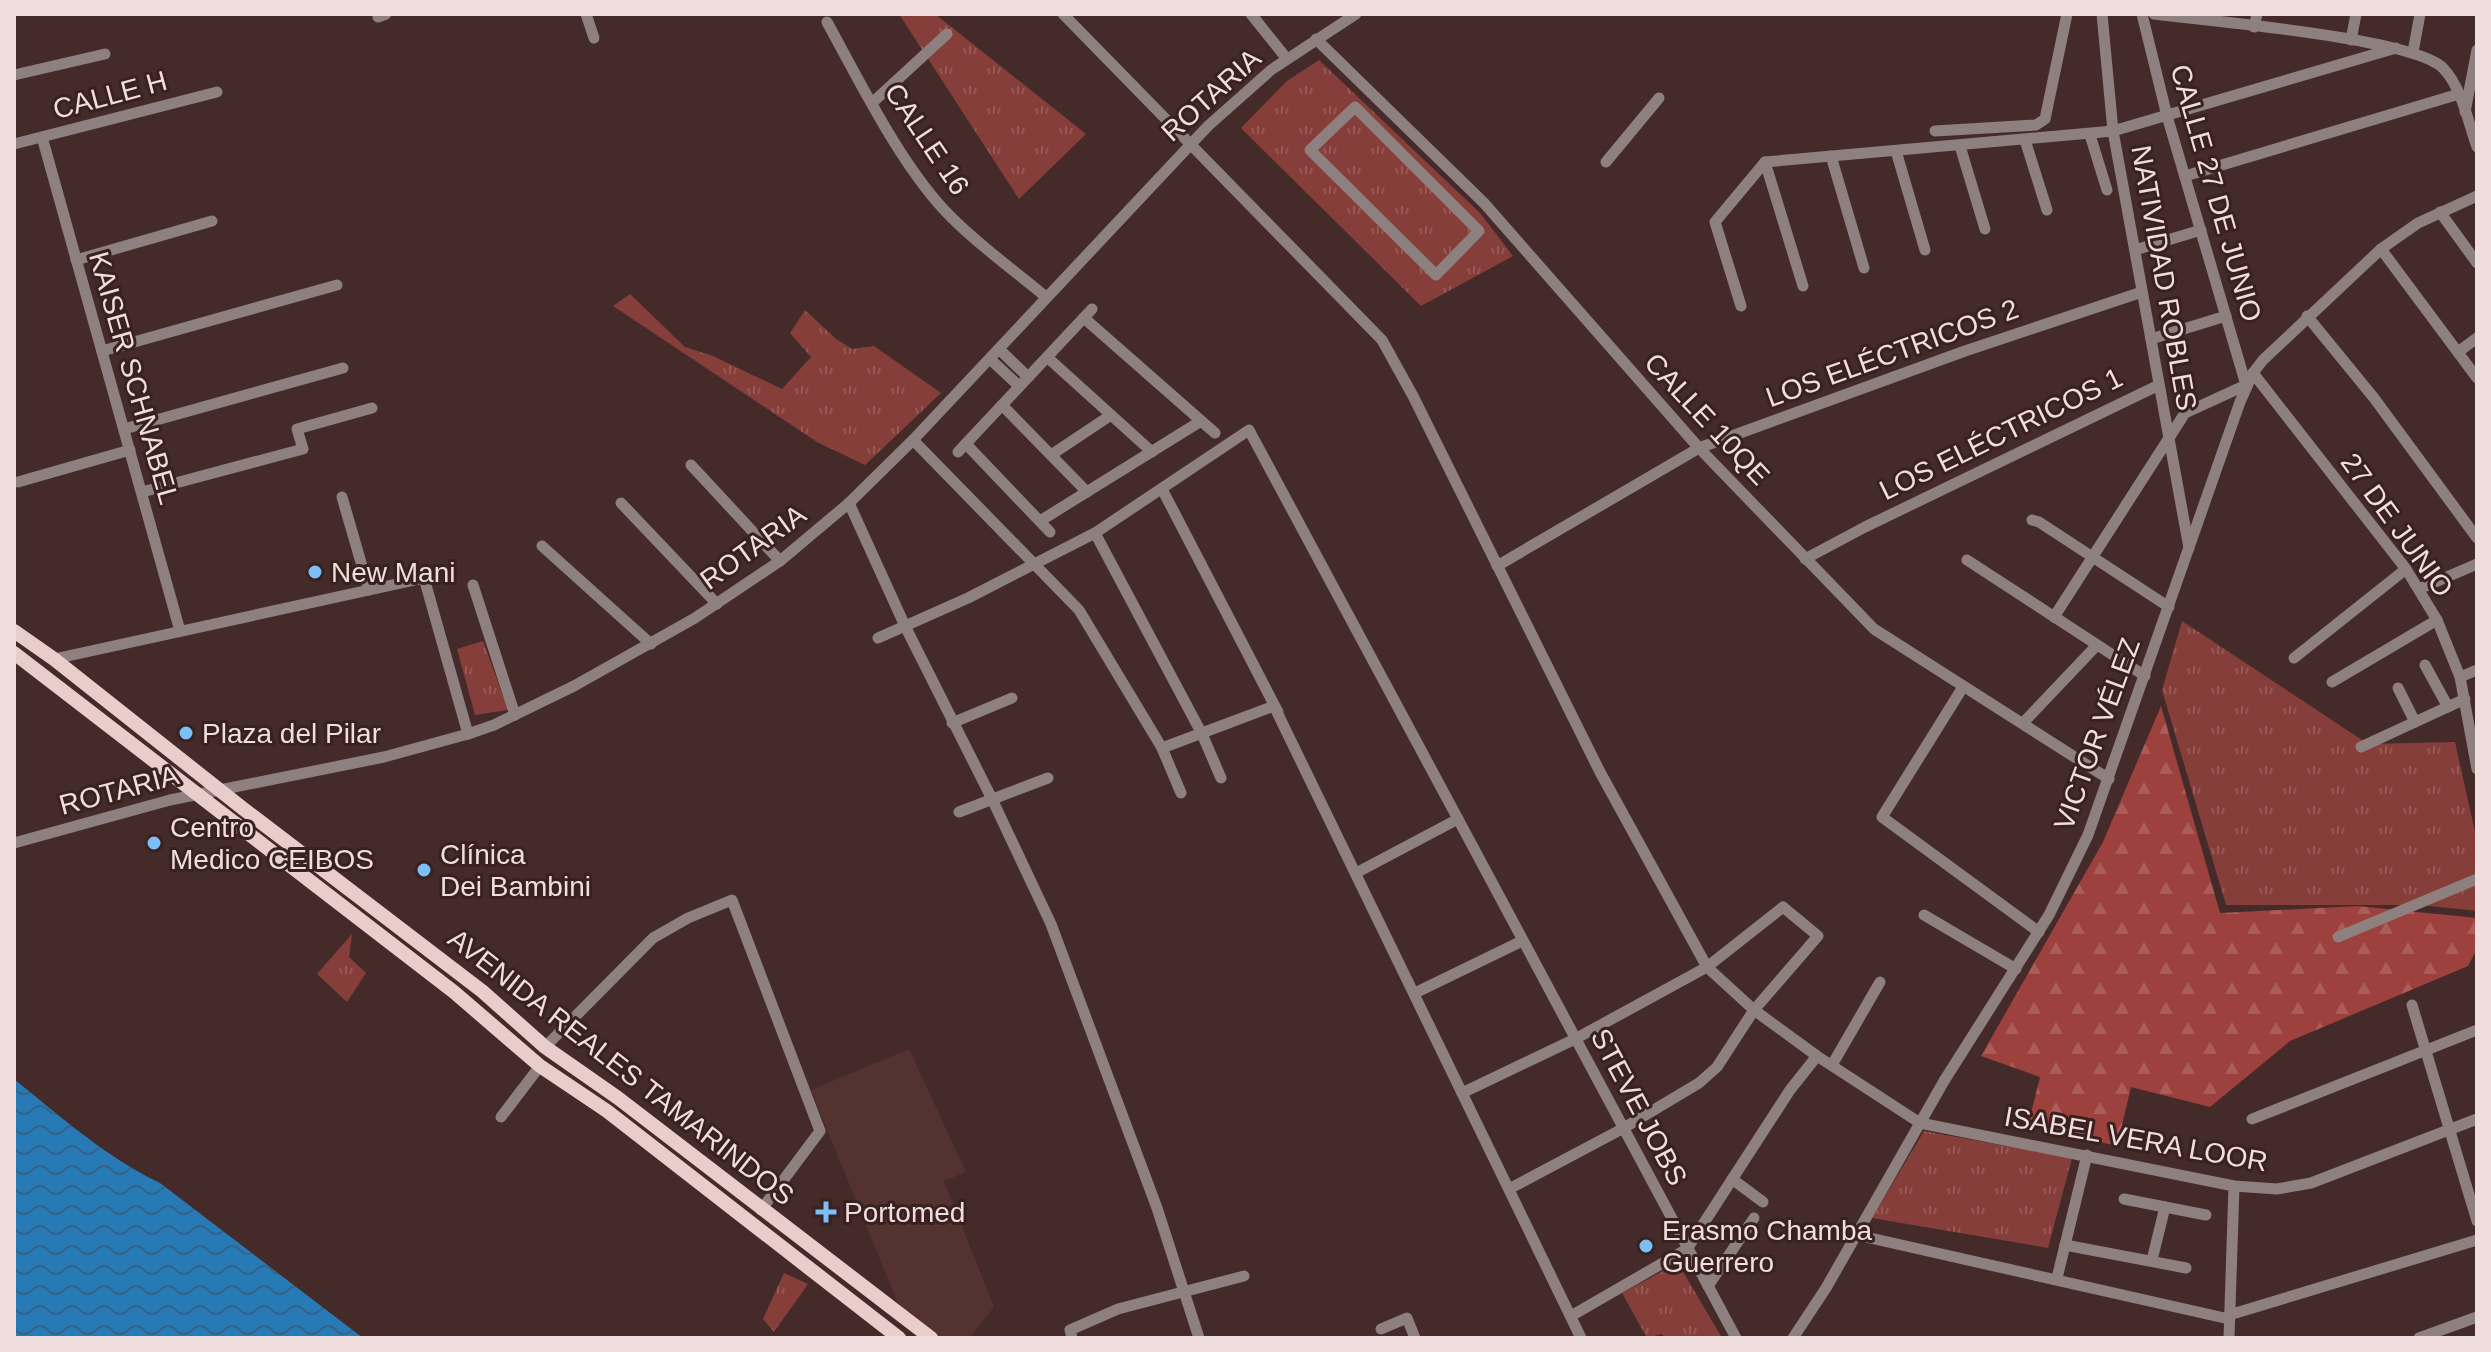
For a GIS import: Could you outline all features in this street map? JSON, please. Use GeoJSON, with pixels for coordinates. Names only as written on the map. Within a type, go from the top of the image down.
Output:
{"type":"FeatureCollection","features":[{"type":"Feature","properties":{"kind":"main road","name":"AVENIDA REALES TAMARINDOS"},"geometry":{"type":"LineString","coordinates":[[14,631],[465,979],[545,1047],[618,1098],[931,1338]]}},
{"type":"Feature","properties":{"kind":"main road","name":"AVENIDA REALES TAMARINDOS"},"geometry":{"type":"LineString","coordinates":[[14,653],[454,992],[540,1066],[607,1111],[899,1338]]}},
{"type":"Feature","properties":{"kind":"main road"},"geometry":{"type":"LineString","coordinates":[[454,992],[465,979]]}},
{"type":"Feature","properties":{"kind":"main road"},"geometry":{"type":"LineString","coordinates":[[780,1245],[790,1231]]}},
{"type":"Feature","properties":{"kind":"street"},"geometry":{"type":"LineString","coordinates":[[586,14],[594,38]]}},
{"type":"Feature","properties":{"kind":"street"},"geometry":{"type":"LineString","coordinates":[[1063,14],[1382,340],[1413,396],[1600,772],[1707,967],[1754,1010],[1817,1056],[1920,1123]]}},
{"type":"Feature","properties":{"kind":"street"},"geometry":{"type":"LineString","coordinates":[[1251,14],[1287,59]]}},
{"type":"Feature","properties":{"kind":"street","name":"ROTARIA"},"geometry":{"type":"LineString","coordinates":[[14,843],[219,789],[384,757],[468,734],[574,686],[717,604],[780,561],[849,503],[990,359],[1190,143],[1244,92],[1287,59],[1356,14]]}},
{"type":"Feature","properties":{"kind":"street"},"geometry":{"type":"LineString","coordinates":[[1935,131],[2036,125],[2045,119],[2067,14]]}},
{"type":"Feature","properties":{"kind":"street","name":"NATIVIDAD ROBLES"},"geometry":{"type":"LineString","coordinates":[[2102,14],[2113,131],[2189,549]]}},
{"type":"Feature","properties":{"kind":"street","name":"CALLE 27 DE JUNIO"},"geometry":{"type":"LineString","coordinates":[[2142,14],[2167,116],[2246,385]]}},
{"type":"Feature","properties":{"kind":"street"},"geometry":{"type":"LineString","coordinates":[[2154,14],[2351,40],[2413,52],[2433,60],[2443,69],[2459,94],[2477,147]]}},
{"type":"Feature","properties":{"kind":"street"},"geometry":{"type":"LineString","coordinates":[[2254,27],[2257,14]]}},
{"type":"Feature","properties":{"kind":"street"},"geometry":{"type":"LineString","coordinates":[[2351,40],[2356,14]]}},
{"type":"Feature","properties":{"kind":"street"},"geometry":{"type":"LineString","coordinates":[[2413,52],[2420,14]]}},
{"type":"Feature","properties":{"kind":"street","name":"CALLE 16"},"geometry":{"type":"LineString","coordinates":[[827,22],[872,103],[917,174],[951,217],[1046,297]]}},
{"type":"Feature","properties":{"kind":"street"},"geometry":{"type":"LineString","coordinates":[[872,103],[947,34]]}},
{"type":"Feature","properties":{"kind":"street","name":"CALLE 10QE"},"geometry":{"type":"LineString","coordinates":[[1316,39],[1484,203],[1699,448],[1874,629],[2109,779]]}},
{"type":"Feature","properties":{"kind":"street"},"geometry":{"type":"LineString","coordinates":[[1741,306],[1715,222],[1765,162],[2113,131],[2396,48]]}},
{"type":"Feature","properties":{"kind":"street"},"geometry":{"type":"LineString","coordinates":[[2465,113],[2477,50]]}},
{"type":"Feature","properties":{"kind":"street"},"geometry":{"type":"LineString","coordinates":[[14,75],[105,54]]}},
{"type":"Feature","properties":{"kind":"street","name":"CALLE H"},"geometry":{"type":"LineString","coordinates":[[14,144],[217,92]]}},
{"type":"Feature","properties":{"kind":"street"},"geometry":{"type":"LineString","coordinates":[[2185,176],[2459,94]]}},
{"type":"Feature","properties":{"kind":"street"},"geometry":{"type":"LineString","coordinates":[[1606,162],[1659,98]]}},
{"type":"Feature","properties":{"kind":"street"},"geometry":{"type":"LineString","coordinates":[[1355,107],[1479,231],[1436,275],[1310,150],[1355,107]]}},
{"type":"Feature","properties":{"kind":"street"},"geometry":{"type":"LineString","coordinates":[[2090,135],[2107,190]]}},
{"type":"Feature","properties":{"kind":"street","name":"KAISER SCHNABEL"},"geometry":{"type":"LineString","coordinates":[[42,137],[180,631]]}},
{"type":"Feature","properties":{"kind":"street"},"geometry":{"type":"LineString","coordinates":[[2025,140],[2047,210]]}},
{"type":"Feature","properties":{"kind":"street"},"geometry":{"type":"LineString","coordinates":[[1960,146],[1985,229]]}},
{"type":"Feature","properties":{"kind":"street"},"geometry":{"type":"LineString","coordinates":[[1896,151],[1925,250]]}},
{"type":"Feature","properties":{"kind":"street"},"geometry":{"type":"LineString","coordinates":[[1831,156],[1864,268]]}},
{"type":"Feature","properties":{"kind":"street"},"geometry":{"type":"LineString","coordinates":[[1765,162],[1803,286]]}},
{"type":"Feature","properties":{"kind":"street","name":"VICTOR VÉLEZ"},"geometry":{"type":"LineString","coordinates":[[1793,1338],[1857,1235],[1920,1123],[2039,932],[2088,835],[2246,385],[2253,373],[2307,316],[2381,249],[2440,212],[2477,196]]}},
{"type":"Feature","properties":{"kind":"street"},"geometry":{"type":"LineString","coordinates":[[2440,212],[2477,263]]}},
{"type":"Feature","properties":{"kind":"street"},"geometry":{"type":"LineString","coordinates":[[76,260],[212,221]]}},
{"type":"Feature","properties":{"kind":"street"},"geometry":{"type":"LineString","coordinates":[[2135,250],[2201,230]]}},
{"type":"Feature","properties":{"kind":"street"},"geometry":{"type":"LineString","coordinates":[[2381,249],[2477,378]]}},
{"type":"Feature","properties":{"kind":"street"},"geometry":{"type":"LineString","coordinates":[[102,351],[337,285]]}},
{"type":"Feature","properties":{"kind":"street","name":"LOS ELÉCTRICOS 2"},"geometry":{"type":"LineString","coordinates":[[1497,566],[1699,448],[1950,356],[2142,292]]}},
{"type":"Feature","properties":{"kind":"street"},"geometry":{"type":"LineString","coordinates":[[1050,532],[962,448],[1088,314],[1215,433]]}},
{"type":"Feature","properties":{"kind":"street"},"geometry":{"type":"LineString","coordinates":[[2151,339],[2226,316]]}},
{"type":"Feature","properties":{"kind":"street"},"geometry":{"type":"LineString","coordinates":[[2307,316],[2374,398],[2477,538]]}},
{"type":"Feature","properties":{"kind":"street"},"geometry":{"type":"LineString","coordinates":[[2458,352],[2477,338]]}},
{"type":"Feature","properties":{"kind":"street"},"geometry":{"type":"LineString","coordinates":[[999,349],[1024,382]]}},
{"type":"Feature","properties":{"kind":"street"},"geometry":{"type":"LineString","coordinates":[[1047,357],[1152,452]]}},
{"type":"Feature","properties":{"kind":"street"},"geometry":{"type":"LineString","coordinates":[[990,359],[1024,382]]}},
{"type":"Feature","properties":{"kind":"street"},"geometry":{"type":"LineString","coordinates":[[124,429],[343,368]]}},
{"type":"Feature","properties":{"kind":"street","name":"27 DE JUNIO"},"geometry":{"type":"LineString","coordinates":[[2253,373],[2406,569],[2437,620],[2460,677],[2477,769]]}},
{"type":"Feature","properties":{"kind":"street","name":"LOS ELÉCTRICOS 1"},"geometry":{"type":"LineString","coordinates":[[1805,559],[2159,385]]}},
{"type":"Feature","properties":{"kind":"street"},"geometry":{"type":"LineString","coordinates":[[2054,617],[2185,413],[2246,385]]}},
{"type":"Feature","properties":{"kind":"street"},"geometry":{"type":"LineString","coordinates":[[1002,405],[1087,492]]}},
{"type":"Feature","properties":{"kind":"street"},"geometry":{"type":"LineString","coordinates":[[142,492],[303,449],[297,429],[372,408]]}},
{"type":"Feature","properties":{"kind":"street"},"geometry":{"type":"LineString","coordinates":[[1051,455],[1111,415]]}},
{"type":"Feature","properties":{"kind":"street"},"geometry":{"type":"LineString","coordinates":[[1040,521],[1201,421]]}},
{"type":"Feature","properties":{"kind":"street","name":"STEVE JOBS"},"geometry":{"type":"LineString","coordinates":[[1162,489],[1249,430],[1736,1338]]}},
{"type":"Feature","properties":{"kind":"street"},"geometry":{"type":"LineString","coordinates":[[913,440],[1085,617],[1162,748],[1181,793]]}},
{"type":"Feature","properties":{"kind":"street"},"geometry":{"type":"LineString","coordinates":[[18,482],[130,450]]}},
{"type":"Feature","properties":{"kind":"street"},"geometry":{"type":"LineString","coordinates":[[691,465],[780,561]]}},
{"type":"Feature","properties":{"kind":"street"},"geometry":{"type":"LineString","coordinates":[[878,638],[968,598],[1095,533],[1162,489],[1274,706],[1581,1338]]}},
{"type":"Feature","properties":{"kind":"street"},"geometry":{"type":"LineString","coordinates":[[342,497],[369,590]]}},
{"type":"Feature","properties":{"kind":"street"},"geometry":{"type":"LineString","coordinates":[[621,503],[717,604]]}},
{"type":"Feature","properties":{"kind":"street"},"geometry":{"type":"LineString","coordinates":[[849,503],[905,626],[992,799],[1056,936],[1157,1208],[1199,1338]]}},
{"type":"Feature","properties":{"kind":"street"},"geometry":{"type":"LineString","coordinates":[[2032,520],[2169,607]]}},
{"type":"Feature","properties":{"kind":"street"},"geometry":{"type":"LineString","coordinates":[[1095,533],[1202,734],[1221,778]]}},
{"type":"Feature","properties":{"kind":"street"},"geometry":{"type":"LineString","coordinates":[[542,546],[651,644]]}},
{"type":"Feature","properties":{"kind":"street"},"geometry":{"type":"LineString","coordinates":[[1967,560],[2145,676]]}},
{"type":"Feature","properties":{"kind":"street"},"geometry":{"type":"LineString","coordinates":[[2419,589],[2477,564]]}},
{"type":"Feature","properties":{"kind":"street"},"geometry":{"type":"LineString","coordinates":[[2294,658],[2406,569]]}},
{"type":"Feature","properties":{"kind":"street"},"geometry":{"type":"LineString","coordinates":[[54,659],[424,578],[468,734]]}},
{"type":"Feature","properties":{"kind":"street"},"geometry":{"type":"LineString","coordinates":[[473,585],[515,715]]}},
{"type":"Feature","properties":{"kind":"street"},"geometry":{"type":"LineString","coordinates":[[2332,682],[2437,620]]}},
{"type":"Feature","properties":{"kind":"street"},"geometry":{"type":"LineString","coordinates":[[2023,723],[2097,645]]}},
{"type":"Feature","properties":{"kind":"street"},"geometry":{"type":"LineString","coordinates":[[2425,665],[2448,707]]}},
{"type":"Feature","properties":{"kind":"street"},"geometry":{"type":"LineString","coordinates":[[2460,677],[2477,670]]}},
{"type":"Feature","properties":{"kind":"street"},"geometry":{"type":"LineString","coordinates":[[1963,687],[1882,817],[2039,932]]}},
{"type":"Feature","properties":{"kind":"street"},"geometry":{"type":"LineString","coordinates":[[2398,688],[2415,722]]}},
{"type":"Feature","properties":{"kind":"street"},"geometry":{"type":"LineString","coordinates":[[952,723],[1012,698]]}},
{"type":"Feature","properties":{"kind":"street"},"geometry":{"type":"LineString","coordinates":[[2361,747],[2465,699]]}},
{"type":"Feature","properties":{"kind":"street"},"geometry":{"type":"LineString","coordinates":[[1162,748],[1274,706]]}},
{"type":"Feature","properties":{"kind":"street"},"geometry":{"type":"LineString","coordinates":[[959,812],[1048,778]]}},
{"type":"Feature","properties":{"kind":"street"},"geometry":{"type":"LineString","coordinates":[[1356,873],[1458,819]]}},
{"type":"Feature","properties":{"kind":"street"},"geometry":{"type":"LineString","coordinates":[[2338,937],[2477,879]]}},
{"type":"Feature","properties":{"kind":"street"},"geometry":{"type":"LineString","coordinates":[[545,1047],[653,938],[688,918],[732,900],[820,1131],[761,1210]]}},
{"type":"Feature","properties":{"kind":"street"},"geometry":{"type":"LineString","coordinates":[[1462,1093],[1575,1039],[1707,967],[1783,907],[1818,936],[1754,1010],[1717,1067],[1699,1083],[1622,1129],[1509,1189]]}},
{"type":"Feature","properties":{"kind":"street"},"geometry":{"type":"LineString","coordinates":[[1924,915],[2016,969]]}},
{"type":"Feature","properties":{"kind":"street"},"geometry":{"type":"LineString","coordinates":[[1415,993],[1522,941]]}},
{"type":"Feature","properties":{"kind":"street"},"geometry":{"type":"LineString","coordinates":[[1832,1065],[1880,982]]}},
{"type":"Feature","properties":{"kind":"street"},"geometry":{"type":"LineString","coordinates":[[2412,1005],[2477,1221]]}},
{"type":"Feature","properties":{"kind":"street"},"geometry":{"type":"LineString","coordinates":[[2252,1119],[2477,1030]]}},
{"type":"Feature","properties":{"kind":"street"},"geometry":{"type":"LineString","coordinates":[[1571,1316],[1687,1249],[1790,1090],[1817,1056]]}},
{"type":"Feature","properties":{"kind":"street"},"geometry":{"type":"LineString","coordinates":[[501,1117],[540,1066]]}},
{"type":"Feature","properties":{"kind":"street","name":"ISABEL VERA LOOR"},"geometry":{"type":"LineString","coordinates":[[1920,1123],[2234,1186],[2277,1189],[2311,1183],[2477,1119]]}},
{"type":"Feature","properties":{"kind":"street"},"geometry":{"type":"LineString","coordinates":[[2057,1278],[2087,1155]]}},
{"type":"Feature","properties":{"kind":"street"},"geometry":{"type":"LineString","coordinates":[[1732,1179],[1763,1202]]}},
{"type":"Feature","properties":{"kind":"street"},"geometry":{"type":"LineString","coordinates":[[2229,1338],[2234,1186]]}},
{"type":"Feature","properties":{"kind":"street"},"geometry":{"type":"LineString","coordinates":[[2124,1199],[2206,1215]]}},
{"type":"Feature","properties":{"kind":"street"},"geometry":{"type":"LineString","coordinates":[[2152,1260],[2165,1207]]}},
{"type":"Feature","properties":{"kind":"street"},"geometry":{"type":"LineString","coordinates":[[1708,1286],[1754,1218]]}},
{"type":"Feature","properties":{"kind":"street"},"geometry":{"type":"LineString","coordinates":[[1857,1235],[2229,1317],[2477,1240]]}},
{"type":"Feature","properties":{"kind":"street"},"geometry":{"type":"LineString","coordinates":[[2065,1245],[2186,1268]]}},
{"type":"Feature","properties":{"kind":"street"},"geometry":{"type":"LineString","coordinates":[[1072,1338],[1070,1330],[1118,1309],[1244,1276]]}},
{"type":"Feature","properties":{"kind":"street"},"geometry":{"type":"LineString","coordinates":[[2419,1338],[2477,1317]]}},
{"type":"Feature","properties":{"kind":"street"},"geometry":{"type":"LineString","coordinates":[[1381,1329],[1407,1318],[1415,1338]]}},
{"type":"Feature","properties":{"kind":"shaded area"},"geometry":{"type":"Polygon","coordinates":[[[909,1049],[966,1172],[944,1181],[994,1307],[969,1338],[939,1338],[899,1306],[811,1090],[909,1049]]]}},
{"type":"Feature","properties":{"kind":"green space"},"geometry":{"type":"Polygon","coordinates":[[[899,14],[935,14],[1086,134],[1019,199],[899,14]]]}},
{"type":"Feature","properties":{"kind":"green space"},"geometry":{"type":"Polygon","coordinates":[[[1319,60],[1480,213],[1513,256],[1421,306],[1241,128],[1287,81],[1319,60]]]}},
{"type":"Feature","properties":{"kind":"green space"},"geometry":{"type":"Polygon","coordinates":[[[630,294],[685,347],[713,356],[782,389],[811,357],[790,333],[805,310],[836,339],[852,349],[874,346],[941,393],[865,465],[817,442],[613,306],[630,294]]]}},
{"type":"Feature","properties":{"kind":"green space"},"geometry":{"type":"Polygon","coordinates":[[[2182,621],[2368,744],[2455,742],[2477,841],[2477,911],[2421,905],[2226,905],[2162,690],[2182,621]]]}},
{"type":"Feature","properties":{"kind":"green space"},"geometry":{"type":"Polygon","coordinates":[[[483,641],[508,710],[475,715],[457,649],[483,641]]]}},
{"type":"Feature","properties":{"kind":"green space"},"geometry":{"type":"Polygon","coordinates":[[[2161,706],[2220,913],[2357,906],[2477,918],[2477,949],[2468,966],[2290,1041],[2210,1107],[2131,1087],[2117,1146],[2028,1125],[2040,1077],[1981,1056],[2103,842],[2161,706]]]}},
{"type":"Feature","properties":{"kind":"green space"},"geometry":{"type":"Polygon","coordinates":[[[352,934],[349,957],[366,973],[347,1002],[317,974],[352,934]]]}},
{"type":"Feature","properties":{"kind":"green space"},"geometry":{"type":"Polygon","coordinates":[[[1924,1131],[2072,1158],[2048,1248],[1872,1218],[1924,1131]]]}},
{"type":"Feature","properties":{"kind":"green space"},"geometry":{"type":"Polygon","coordinates":[[[1678,1263],[1722,1338],[1665,1338],[1662,1334],[1647,1338],[1622,1293],[1678,1263]]]}},
{"type":"Feature","properties":{"kind":"green space"},"geometry":{"type":"Polygon","coordinates":[[[784,1273],[808,1284],[774,1332],[763,1319],[784,1273]]]}},
{"type":"Feature","properties":{"kind":"water"},"geometry":{"type":"Polygon","coordinates":[[[14,1079],[102,1149],[160,1183],[363,1338],[14,1338],[14,1079]]]}},
{"type":"Feature","properties":{"kind":"place","name":"New Mani"},"geometry":{"type":"Point","coordinates":[315,572]}},
{"type":"Feature","properties":{"kind":"place","name":"Plaza del Pilar"},"geometry":{"type":"Point","coordinates":[186,733]}},
{"type":"Feature","properties":{"kind":"place","name":"Centro Medico CEIBOS"},"geometry":{"type":"Point","coordinates":[154,843]}},
{"type":"Feature","properties":{"kind":"place","name":"Clínica Dei Bambini"},"geometry":{"type":"Point","coordinates":[424,870]}},
{"type":"Feature","properties":{"kind":"place","name":"Portomed"},"geometry":{"type":"Point","coordinates":[826,1212]}},
{"type":"Feature","properties":{"kind":"place","name":"Erasmo Chamba Guerrero"},"geometry":{"type":"Point","coordinates":[1646,1246]}}]}
